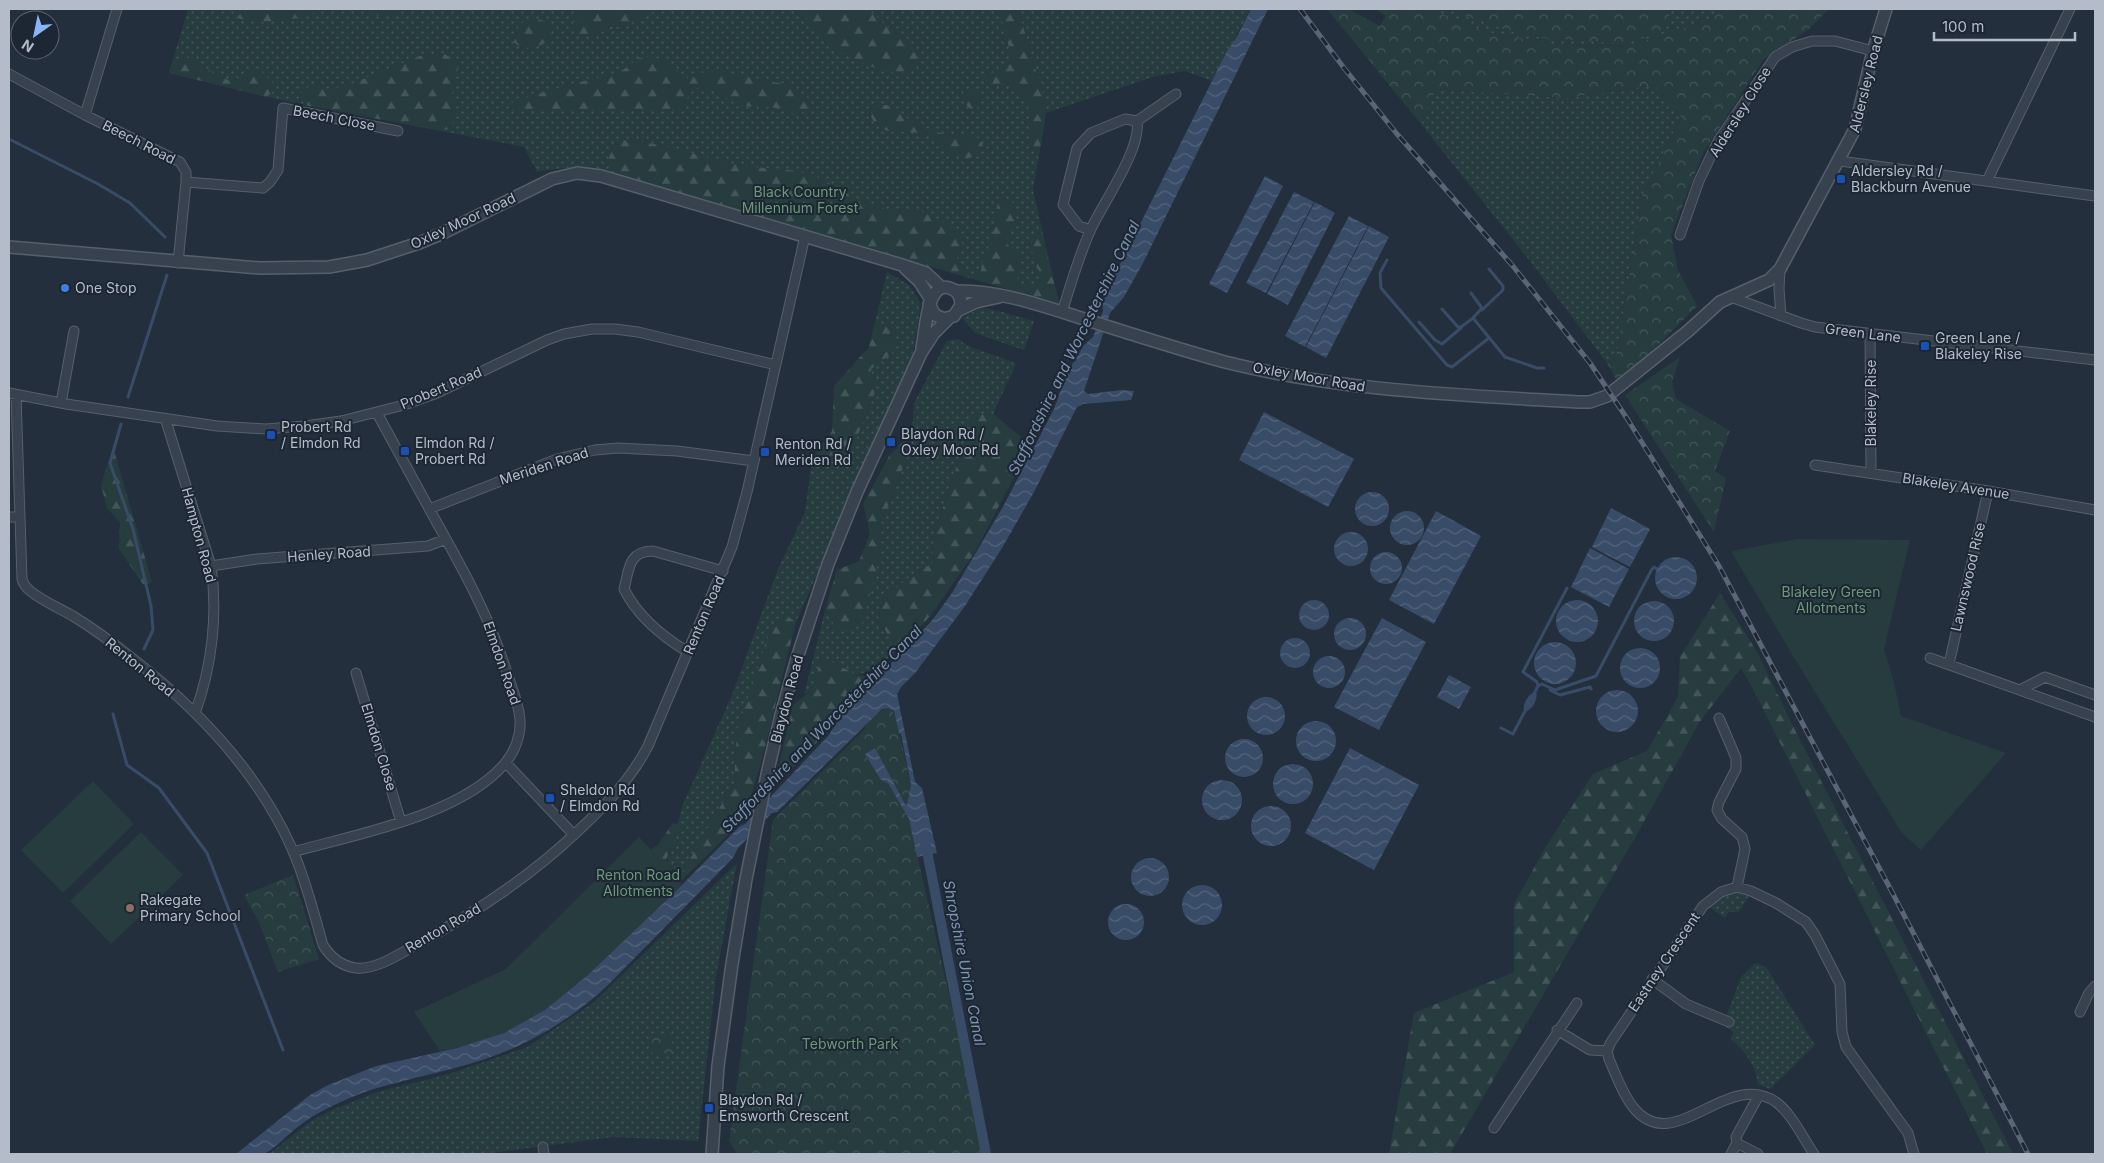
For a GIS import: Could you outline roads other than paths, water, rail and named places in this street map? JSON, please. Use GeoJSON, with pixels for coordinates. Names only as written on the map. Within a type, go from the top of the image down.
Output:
{"type":"FeatureCollection","features":[{"type":"Feature","properties":{"kind":"street"},"geometry":{"type":"LineString","coordinates":[[85,115],[117,9]]}},
{"type":"Feature","properties":{"kind":"street","name":"Aldersley Road"},"geometry":{"type":"LineString","coordinates":[[1619,387],[1688,331],[1709,310],[1720,302],[1769,280],[1780,269],[1840,161],[1855,129],[1873,51],[1886,9]]}},
{"type":"Feature","properties":{"kind":"street"},"geometry":{"type":"LineString","coordinates":[[1987,181],[2070,9]]}},
{"type":"Feature","properties":{"kind":"street","name":"Aldersley Close"},"geometry":{"type":"LineString","coordinates":[[1680,236],[1699,181],[1718,141],[1775,57],[1792,46],[1812,41],[1835,41],[1873,51]]}},
{"type":"Feature","properties":{"kind":"street","name":"Beech Road"},"geometry":{"type":"LineString","coordinates":[[9,74],[85,115],[180,162],[186,172],[186,182],[178,263]]}},
{"type":"Feature","properties":{"kind":"street"},"geometry":{"type":"LineString","coordinates":[[1137,122],[1148,112],[1164,108],[1176,94]]}},
{"type":"Feature","properties":{"kind":"street","name":"Beech Close"},"geometry":{"type":"LineString","coordinates":[[186,182],[263,188],[270,182],[278,170],[282,108],[398,131]]}},
{"type":"Feature","properties":{"kind":"street"},"geometry":{"type":"LineString","coordinates":[[1090,230],[1079,226],[1063,205],[1077,148],[1091,133],[1125,119],[1137,122]]}},
{"type":"Feature","properties":{"kind":"street"},"geometry":{"type":"LineString","coordinates":[[1062,312],[1090,230],[1129,157],[1138,129],[1137,122]]}},
{"type":"Feature","properties":{"kind":"street"},"geometry":{"type":"LineString","coordinates":[[1840,161],[2095,196]]}},
{"type":"Feature","properties":{"kind":"street","name":"Oxley Moor Road"},"geometry":{"type":"LineString","coordinates":[[9,247],[178,263],[260,268],[329,266],[367,260],[434,237],[552,179],[577,173],[601,176],[902,265],[926,273],[942,288]]}},
{"type":"Feature","properties":{"kind":"street","name":"Renton Road"},"geometry":{"type":"LineString","coordinates":[[12,394],[22,579],[27,588],[104,637],[133,658],[195,712],[226,746],[255,782],[293,852],[323,945],[329,955],[337,962],[358,968],[388,960],[486,904],[530,873],[607,803],[637,767],[648,746],[723,571],[740,518],[805,236]]}},
{"type":"Feature","properties":{"kind":"street","name":"Oxley Moor Road"},"geometry":{"type":"LineString","coordinates":[[902,265],[919,281],[930,301]]}},
{"type":"Feature","properties":{"kind":"street"},"geometry":{"type":"LineString","coordinates":[[1780,269],[1781,316]]}},
{"type":"Feature","properties":{"kind":"street"},"geometry":{"type":"LineString","coordinates":[[942,288],[956,291],[961,300],[959,310],[948,319],[935,315],[930,301],[935,291],[942,288]]}},
{"type":"Feature","properties":{"kind":"street","name":"Oxley Moor Road"},"geometry":{"type":"LineString","coordinates":[[956,291],[978,291],[1004,296],[1225,362],[1287,376],[1362,387],[1590,402],[1601,399],[1619,387]]}},
{"type":"Feature","properties":{"kind":"street","name":"Oxley Moor Road"},"geometry":{"type":"LineString","coordinates":[[959,310],[976,302],[1004,296]]}},
{"type":"Feature","properties":{"kind":"street","name":"Green Lane"},"geometry":{"type":"LineString","coordinates":[[1731,297],[1781,316],[1815,326],[2095,360]]}},
{"type":"Feature","properties":{"kind":"street","name":"Blaydon Road"},"geometry":{"type":"LineString","coordinates":[[921,353],[930,301]]}},
{"type":"Feature","properties":{"kind":"street","name":"Blaydon Road"},"geometry":{"type":"LineString","coordinates":[[712,1154],[722,1039],[746,879],[768,770],[798,658],[828,564],[857,492],[921,353],[934,333],[948,319]]}},
{"type":"Feature","properties":{"kind":"street","name":"Probert Road"},"geometry":{"type":"LineString","coordinates":[[12,394],[217,426],[266,429],[332,423],[377,413],[437,393],[547,340],[592,329],[638,332],[776,365]]}},
{"type":"Feature","properties":{"kind":"street"},"geometry":{"type":"LineString","coordinates":[[61,403],[74,331]]}},
{"type":"Feature","properties":{"kind":"street","name":"Blakeley Rise"},"geometry":{"type":"LineString","coordinates":[[1870,334],[1871,472]]}},
{"type":"Feature","properties":{"kind":"street","name":"Elmdon Road"},"geometry":{"type":"LineString","coordinates":[[293,852],[401,822],[453,802],[484,782],[506,763],[516,744],[519,732],[520,720],[516,702],[500,649],[487,618],[377,413]]}},
{"type":"Feature","properties":{"kind":"street","name":"Hampton Road"},"geometry":{"type":"LineString","coordinates":[[165,418],[211,566],[215,608],[209,655],[195,712]]}},
{"type":"Feature","properties":{"kind":"street","name":"Meriden Road"},"geometry":{"type":"LineString","coordinates":[[429,509],[557,459],[595,450],[618,448],[677,451],[754,461]]}},
{"type":"Feature","properties":{"kind":"street","name":"Blakeley Avenue"},"geometry":{"type":"LineString","coordinates":[[1815,465],[1871,472],[2095,510]]}},
{"type":"Feature","properties":{"kind":"street","name":"Lawnswood Rise"},"geometry":{"type":"LineString","coordinates":[[1949,664],[1988,491]]}},
{"type":"Feature","properties":{"kind":"street"},"geometry":{"type":"LineString","coordinates":[[9,517],[19,517]]}},
{"type":"Feature","properties":{"kind":"street","name":"Henley Road"},"geometry":{"type":"LineString","coordinates":[[211,566],[257,559],[428,546],[446,539]]}},
{"type":"Feature","properties":{"kind":"street"},"geometry":{"type":"LineString","coordinates":[[688,652],[663,636],[630,601],[624,589],[632,560],[636,554],[644,551],[653,551],[723,571]]}},
{"type":"Feature","properties":{"kind":"street"},"geometry":{"type":"LineString","coordinates":[[1930,658],[2095,717]]}},
{"type":"Feature","properties":{"kind":"street","name":"Elmdon Close"},"geometry":{"type":"LineString","coordinates":[[356,673],[401,822]]}},
{"type":"Feature","properties":{"kind":"street"},"geometry":{"type":"LineString","coordinates":[[2020,690],[2045,677],[2095,695]]}},
{"type":"Feature","properties":{"kind":"street"},"geometry":{"type":"LineString","coordinates":[[1719,718],[1736,758],[1736,769],[1719,802],[1717,810],[1722,819],[1742,837],[1745,849],[1738,887],[1776,903],[1806,922],[1815,935],[1840,984],[1842,1032],[1846,1047],[1908,1133],[1914,1154]]}},
{"type":"Feature","properties":{"kind":"street"},"geometry":{"type":"LineString","coordinates":[[506,763],[574,835]]}},
{"type":"Feature","properties":{"kind":"street","name":"Eastney Crescent"},"geometry":{"type":"LineString","coordinates":[[1607,1051],[1652,979],[1702,906],[1721,892],[1738,887]]}},
{"type":"Feature","properties":{"kind":"street"},"geometry":{"type":"LineString","coordinates":[[1652,979],[1686,1004],[1729,1022]]}},
{"type":"Feature","properties":{"kind":"street"},"geometry":{"type":"LineString","coordinates":[[2080,1012],[2089,993],[2095,986]]}},
{"type":"Feature","properties":{"kind":"street"},"geometry":{"type":"LineString","coordinates":[[1494,1128],[1557,1030],[1577,1003]]}},
{"type":"Feature","properties":{"kind":"street"},"geometry":{"type":"LineString","coordinates":[[1557,1030],[1590,1050],[1607,1051],[1623,1090],[1633,1108],[1648,1119],[1664,1124],[1676,1122],[1734,1096],[1747,1093],[1759,1095],[1777,1103],[1789,1116],[1814,1154]]}},
{"type":"Feature","properties":{"kind":"street"},"geometry":{"type":"LineString","coordinates":[[1731,1154],[1737,1143],[1736,1136],[1759,1095]]}},
{"type":"Feature","properties":{"kind":"street"},"geometry":{"type":"LineString","coordinates":[[1737,1143],[1758,1154]]}},
{"type":"Feature","properties":{"kind":"water"},"geometry":{"type":"Polygon","coordinates":[[[1251,9],[1268,9],[1143,263],[1124,297],[1110,313],[1084,391],[1088,394],[1122,390],[1134,391],[1131,400],[1083,404],[1077,407],[1034,492],[1002,548],[965,606],[916,672],[901,687],[897,694],[915,782],[922,788],[937,853],[917,857],[909,819],[888,783],[881,780],[865,754],[875,748],[907,805],[911,784],[901,734],[899,733],[894,711],[888,708],[882,709],[777,812],[772,813],[738,848],[733,858],[607,986],[576,1012],[543,1033],[489,1058],[375,1089],[327,1108],[310,1118],[271,1150],[263,1154],[236,1154],[310,1095],[326,1086],[376,1066],[457,1048],[504,1033],[545,1010],[587,976],[672,895],[740,826],[745,824],[828,736],[861,687],[901,655],[934,618],[952,593],[1004,505],[1054,409],[1067,373],[1084,345],[1093,337],[1103,311],[1102,300],[1227,51],[1238,35],[1251,9]]]}},
{"type":"Feature","properties":{"kind":"water"},"geometry":{"type":"Polygon","coordinates":[[[1265,176],[1283,186],[1227,293],[1209,284],[1265,176]]]}},
{"type":"Feature","properties":{"kind":"water"},"geometry":{"type":"Polygon","coordinates":[[[1294,192],[1314,202],[1266,293],[1246,283],[1294,192]]]}},
{"type":"Feature","properties":{"kind":"water"},"geometry":{"type":"Polygon","coordinates":[[[1315,202],[1335,213],[1288,305],[1267,294],[1315,202]]]}},
{"type":"Feature","properties":{"kind":"water"},"geometry":{"type":"Polygon","coordinates":[[[1349,216],[1368,226],[1305,347],[1285,336],[1349,216]]]}},
{"type":"Feature","properties":{"kind":"water"},"geometry":{"type":"Polygon","coordinates":[[[1369,226],[1389,237],[1326,358],[1306,347],[1369,226]]]}},
{"type":"Feature","properties":{"kind":"water"},"geometry":{"type":"Polygon","coordinates":[[[1264,412],[1354,459],[1328,507],[1239,460],[1264,412]]]}},
{"type":"Feature","properties":{"kind":"water"},"geometry":{"type":"Polygon","coordinates":[[[1372,492],[1379,493],[1384,497],[1388,502],[1388,516],[1384,521],[1379,525],[1372,526],[1365,525],[1360,521],[1356,516],[1355,509],[1356,502],[1360,497],[1365,493],[1372,492]]]}},
{"type":"Feature","properties":{"kind":"water"},"geometry":{"type":"Polygon","coordinates":[[[1611,508],[1650,529],[1630,567],[1592,547],[1611,508]]]}},
{"type":"Feature","properties":{"kind":"water"},"geometry":{"type":"Polygon","coordinates":[[[1407,511],[1419,516],[1424,528],[1419,540],[1407,545],[1395,540],[1390,528],[1395,516],[1407,511]]]}},
{"type":"Feature","properties":{"kind":"water"},"geometry":{"type":"Polygon","coordinates":[[[1436,511],[1481,536],[1434,624],[1389,600],[1436,511]]]}},
{"type":"Feature","properties":{"kind":"water"},"geometry":{"type":"Polygon","coordinates":[[[1351,532],[1363,537],[1368,549],[1363,561],[1351,566],[1339,561],[1334,549],[1339,537],[1351,532]]]}},
{"type":"Feature","properties":{"kind":"water"},"geometry":{"type":"Polygon","coordinates":[[[1590,548],[1629,569],[1609,607],[1571,587],[1590,548]]]}},
{"type":"Feature","properties":{"kind":"water"},"geometry":{"type":"Polygon","coordinates":[[[1386,552],[1398,556],[1402,568],[1398,580],[1386,584],[1374,580],[1370,568],[1374,556],[1386,552]]]}},
{"type":"Feature","properties":{"kind":"water"},"geometry":{"type":"Polygon","coordinates":[[[1676,557],[1691,563],[1697,578],[1691,593],[1676,599],[1661,593],[1655,578],[1661,563],[1676,557]]]}},
{"type":"Feature","properties":{"kind":"water"},"geometry":{"type":"Polygon","coordinates":[[[1314,600],[1325,604],[1329,615],[1325,626],[1314,630],[1303,626],[1299,615],[1303,604],[1314,600]]]}},
{"type":"Feature","properties":{"kind":"water"},"geometry":{"type":"Polygon","coordinates":[[[1573,600],[1581,600],[1592,606],[1598,621],[1592,636],[1581,642],[1573,642],[1562,636],[1556,625],[1556,617],[1562,606],[1573,600]]]}},
{"type":"Feature","properties":{"kind":"water"},"geometry":{"type":"Polygon","coordinates":[[[1658,601],[1665,604],[1671,610],[1674,621],[1673,629],[1665,638],[1658,641],[1650,641],[1643,638],[1635,629],[1634,617],[1637,610],[1646,602],[1658,601]]]}},
{"type":"Feature","properties":{"kind":"water"},"geometry":{"type":"Polygon","coordinates":[[[1350,618],[1356,619],[1361,623],[1365,628],[1365,640],[1361,645],[1356,649],[1350,650],[1344,649],[1339,645],[1335,640],[1334,634],[1335,628],[1339,623],[1344,619],[1350,618]]]}},
{"type":"Feature","properties":{"kind":"water"},"geometry":{"type":"Polygon","coordinates":[[[1382,618],[1426,642],[1379,730],[1334,707],[1382,618]]]}},
{"type":"Feature","properties":{"kind":"water"},"geometry":{"type":"Polygon","coordinates":[[[1295,638],[1306,642],[1310,653],[1306,664],[1295,668],[1284,664],[1280,653],[1284,642],[1295,638]]]}},
{"type":"Feature","properties":{"kind":"water"},"geometry":{"type":"Polygon","coordinates":[[[1555,642],[1570,648],[1576,663],[1570,678],[1555,684],[1540,678],[1534,663],[1540,648],[1555,642]]]}},
{"type":"Feature","properties":{"kind":"water"},"geometry":{"type":"Polygon","coordinates":[[[1644,648],[1651,651],[1657,657],[1660,668],[1659,676],[1651,685],[1644,688],[1636,688],[1629,685],[1621,676],[1620,664],[1623,657],[1632,649],[1644,648]]]}},
{"type":"Feature","properties":{"kind":"water"},"geometry":{"type":"Polygon","coordinates":[[[1329,656],[1340,661],[1345,672],[1340,683],[1329,688],[1318,683],[1313,672],[1318,661],[1329,656]]]}},
{"type":"Feature","properties":{"kind":"water"},"geometry":{"type":"Polygon","coordinates":[[[1449,675],[1471,687],[1459,709],[1437,697],[1449,675]]]}},
{"type":"Feature","properties":{"kind":"water"},"geometry":{"type":"Polygon","coordinates":[[[1617,690],[1632,696],[1638,711],[1632,726],[1617,732],[1602,726],[1596,711],[1602,696],[1617,690]]]}},
{"type":"Feature","properties":{"kind":"water"},"geometry":{"type":"Polygon","coordinates":[[[1266,697],[1280,702],[1285,716],[1280,730],[1266,735],[1252,730],[1247,716],[1252,702],[1266,697]]]}},
{"type":"Feature","properties":{"kind":"water"},"geometry":{"type":"Polygon","coordinates":[[[1320,721],[1327,724],[1333,730],[1336,741],[1335,749],[1327,758],[1320,761],[1312,761],[1305,758],[1297,749],[1296,737],[1299,730],[1308,722],[1320,721]]]}},
{"type":"Feature","properties":{"kind":"water"},"geometry":{"type":"Polygon","coordinates":[[[1244,739],[1258,744],[1263,758],[1258,772],[1244,777],[1230,772],[1225,758],[1230,744],[1244,739]]]}},
{"type":"Feature","properties":{"kind":"water"},"geometry":{"type":"Polygon","coordinates":[[[1350,748],[1419,785],[1374,870],[1305,833],[1350,748]]]}},
{"type":"Feature","properties":{"kind":"water"},"geometry":{"type":"Polygon","coordinates":[[[1297,764],[1304,767],[1310,773],[1313,784],[1312,792],[1304,801],[1297,804],[1289,804],[1282,801],[1274,792],[1273,780],[1276,773],[1285,765],[1297,764]]]}},
{"type":"Feature","properties":{"kind":"water"},"geometry":{"type":"Polygon","coordinates":[[[1222,780],[1236,786],[1242,800],[1236,814],[1222,820],[1208,814],[1202,800],[1208,786],[1222,780]]]}},
{"type":"Feature","properties":{"kind":"water"},"geometry":{"type":"Polygon","coordinates":[[[1275,806],[1282,809],[1288,815],[1291,826],[1290,834],[1282,843],[1275,846],[1267,846],[1260,843],[1252,834],[1251,822],[1254,815],[1263,807],[1275,806]]]}},
{"type":"Feature","properties":{"kind":"water"},"geometry":{"type":"Polygon","coordinates":[[[1150,858],[1163,864],[1169,877],[1163,890],[1150,896],[1137,890],[1131,877],[1137,864],[1150,858]]]}},
{"type":"Feature","properties":{"kind":"water"},"geometry":{"type":"Polygon","coordinates":[[[1206,885],[1213,888],[1219,894],[1222,905],[1221,913],[1213,922],[1206,925],[1198,925],[1191,922],[1183,913],[1182,901],[1185,894],[1194,886],[1206,885]]]}},
{"type":"Feature","properties":{"kind":"water"},"geometry":{"type":"Polygon","coordinates":[[[1126,904],[1133,905],[1139,909],[1143,915],[1143,929],[1139,935],[1133,939],[1126,940],[1119,939],[1113,935],[1109,929],[1108,922],[1109,915],[1113,909],[1119,905],[1126,904]]]}},
{"type":"Feature","properties":{"kind":"waterway"},"geometry":{"type":"LineString","coordinates":[[9,139],[98,184],[130,203],[165,237]]}},
{"type":"Feature","properties":{"kind":"waterway"},"geometry":{"type":"LineString","coordinates":[[1387,260],[1380,273],[1381,288],[1447,365],[1452,367],[1489,338]]}},
{"type":"Feature","properties":{"kind":"waterway"},"geometry":{"type":"LineString","coordinates":[[1482,310],[1503,290],[1503,286],[1489,269]]}},
{"type":"Feature","properties":{"kind":"waterway"},"geometry":{"type":"LineString","coordinates":[[128,397],[167,275]]}},
{"type":"Feature","properties":{"kind":"waterway"},"geometry":{"type":"LineString","coordinates":[[1471,293],[1482,308],[1473,318]]}},
{"type":"Feature","properties":{"kind":"waterway"},"geometry":{"type":"LineString","coordinates":[[1442,309],[1458,327],[1461,327],[1473,318],[1505,357],[1537,368],[1544,368]]}},
{"type":"Feature","properties":{"kind":"waterway"},"geometry":{"type":"LineString","coordinates":[[1419,322],[1435,340],[1442,344],[1461,328]]}},
{"type":"Feature","properties":{"kind":"waterway"},"geometry":{"type":"LineString","coordinates":[[121,424],[110,463],[133,529],[151,606],[153,630],[144,649]]}},
{"type":"Feature","properties":{"kind":"waterway"},"geometry":{"type":"LineString","coordinates":[[1538,686],[1542,684],[1555,690],[1596,676],[1652,569],[1654,567],[1657,569]]}},
{"type":"Feature","properties":{"kind":"waterway"},"geometry":{"type":"LineString","coordinates":[[1501,728],[1513,734],[1538,686],[1537,682],[1523,672],[1567,588]]}},
{"type":"Feature","properties":{"kind":"waterway"},"geometry":{"type":"LineString","coordinates":[[1550,690],[1560,695],[1590,687],[1591,689]]}},
{"type":"Feature","properties":{"kind":"waterway"},"geometry":{"type":"LineString","coordinates":[[1525,710],[1528,700],[1535,693]]}},
{"type":"Feature","properties":{"kind":"waterway"},"geometry":{"type":"LineString","coordinates":[[1526,710],[1533,703],[1535,693]]}},
{"type":"Feature","properties":{"kind":"waterway"},"geometry":{"type":"LineString","coordinates":[[113,714],[127,765],[159,788],[207,853],[283,1050]]}},
{"type":"Feature","properties":{"kind":"waterway","name":"Shropshire Union Canal"},"geometry":{"type":"LineString","coordinates":[[925,841],[986,1154]]}},
{"type":"Feature","properties":{"kind":"railway"},"geometry":{"type":"LineString","coordinates":[[1300,9],[1397,134],[1512,265],[1590,363],[1628,420],[1719,566],[2028,1154]]}},
{"type":"Feature","properties":{"kind":"place","name":"Aldersley Rd / Blackburn Avenue"},"geometry":{"type":"Point","coordinates":[1841,179]}},
{"type":"Feature","properties":{"kind":"place","name":"One Stop"},"geometry":{"type":"Point","coordinates":[65,288]}},
{"type":"Feature","properties":{"kind":"place","name":"Green Lane / Blakeley Rise"},"geometry":{"type":"Point","coordinates":[1925,346]}},
{"type":"Feature","properties":{"kind":"place","name":"Probert Rd / Elmdon Rd"},"geometry":{"type":"Point","coordinates":[271,435]}},
{"type":"Feature","properties":{"kind":"place","name":"Blaydon Rd / Oxley Moor Rd"},"geometry":{"type":"Point","coordinates":[891,442]}},
{"type":"Feature","properties":{"kind":"place","name":"Elmdon Rd / Probert Rd"},"geometry":{"type":"Point","coordinates":[405,451]}},
{"type":"Feature","properties":{"kind":"place","name":"Renton Rd / Meriden Rd"},"geometry":{"type":"Point","coordinates":[765,452]}},
{"type":"Feature","properties":{"kind":"place","name":"Sheldon Rd / Elmdon Rd"},"geometry":{"type":"Point","coordinates":[550,798]}},
{"type":"Feature","properties":{"kind":"place","name":"Rakegate Primary School"},"geometry":{"type":"Point","coordinates":[130,908]}},
{"type":"Feature","properties":{"kind":"place","name":"Blaydon Rd / Emsworth Crescent"},"geometry":{"type":"Point","coordinates":[709,1108]}},
{"type":"Feature","properties":{"kind":"park label","name":"Black Country Millennium Forest"},"geometry":{"type":"Point","coordinates":[800,200]}},
{"type":"Feature","properties":{"kind":"park label","name":"Blakeley Green Allotments"},"geometry":{"type":"Point","coordinates":[1831,600]}},
{"type":"Feature","properties":{"kind":"park label","name":"Renton Road Allotments"},"geometry":{"type":"Point","coordinates":[638,884]}},
{"type":"Feature","properties":{"kind":"park label","name":"Tebworth Park"},"geometry":{"type":"Point","coordinates":[850,1044]}},
{"type":"Feature","properties":{"kind":"water label","name":"Staffordshire and Worcestershire Canal"},"geometry":{"type":"Point","coordinates":[1074,348]}},
{"type":"Feature","properties":{"kind":"water label","name":"Staffordshire and Worcestershire Canal"},"geometry":{"type":"Point","coordinates":[822,729]}}]}
